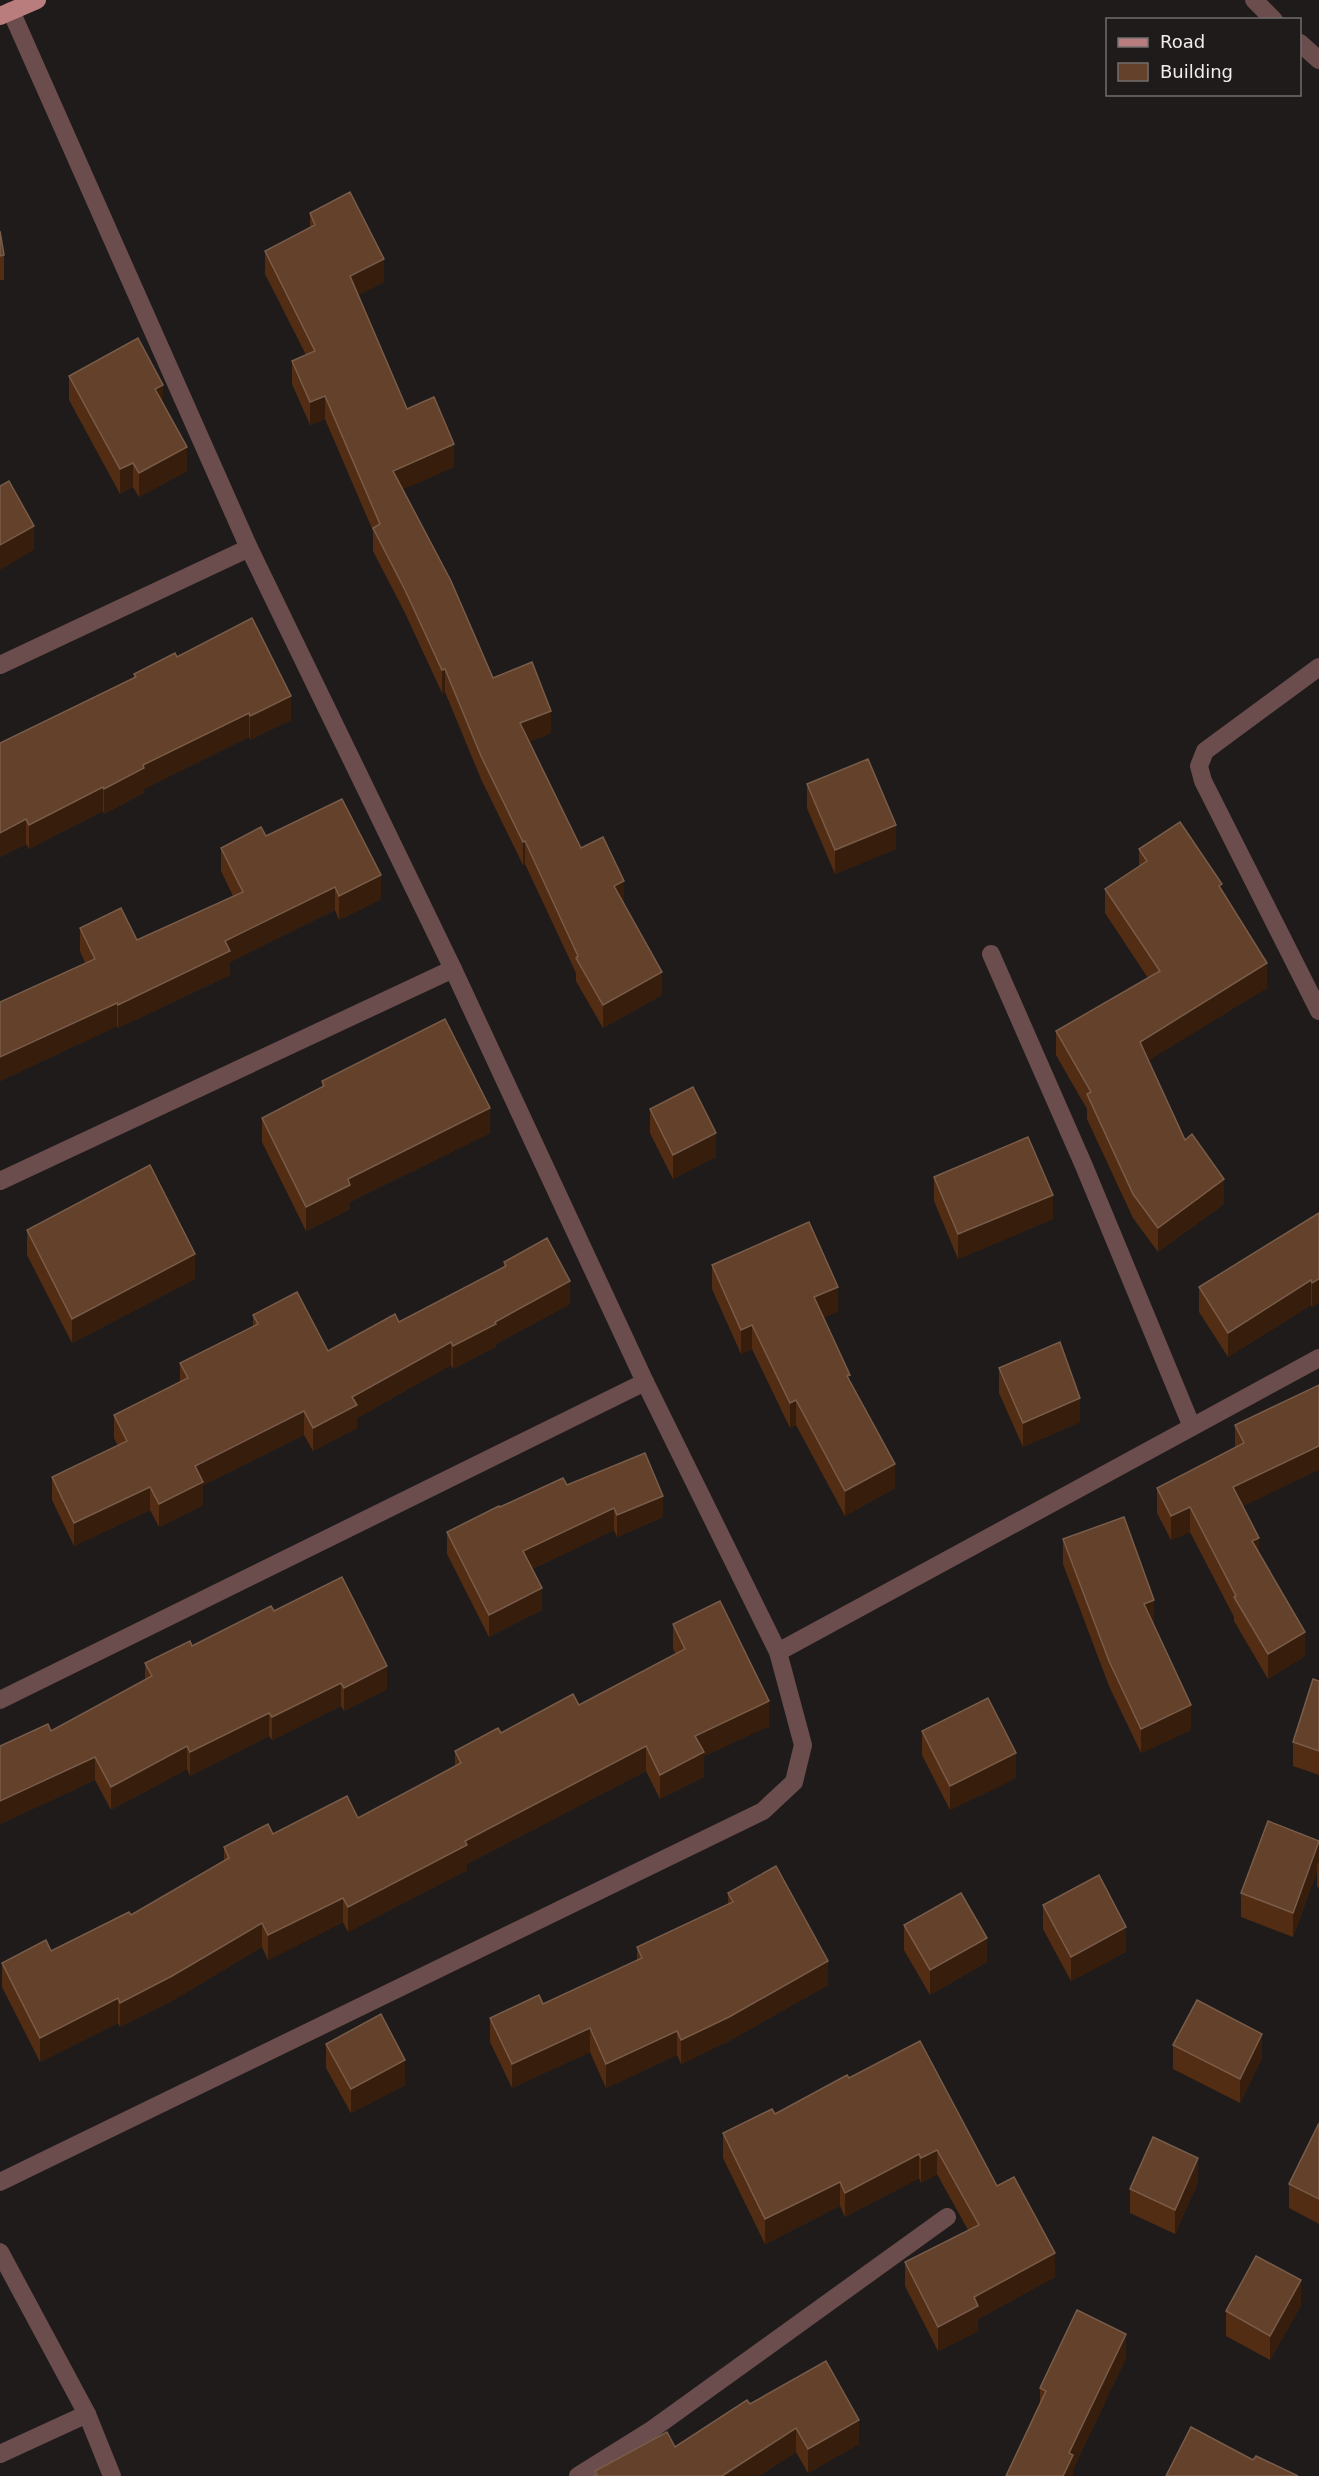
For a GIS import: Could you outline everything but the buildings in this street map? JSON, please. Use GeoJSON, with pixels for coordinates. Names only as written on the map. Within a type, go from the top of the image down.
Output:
{"type":"FeatureCollection","features":[{"type":"Feature","properties":{"kind":"main road"},"geometry":{"type":"LineString","coordinates":[[5,13],[37,0]]}},
{"type":"Feature","properties":{"kind":"street"},"geometry":{"type":"LineString","coordinates":[[1254,0],[1272,18]]}},
{"type":"Feature","properties":{"kind":"street"},"geometry":{"type":"LineString","coordinates":[[0,2182],[763,1811],[794,1782],[803,1745],[778,1652],[645,1382],[453,969],[249,549],[5,13]]}},
{"type":"Feature","properties":{"kind":"street"},"geometry":{"type":"LineString","coordinates":[[1301,45],[1319,60]]}},
{"type":"Feature","properties":{"kind":"street"},"geometry":{"type":"LineString","coordinates":[[0,665],[249,549]]}},
{"type":"Feature","properties":{"kind":"street"},"geometry":{"type":"LineString","coordinates":[[1319,667],[1205,751],[1199,766],[1203,781],[1319,1011]]}},
{"type":"Feature","properties":{"kind":"street"},"geometry":{"type":"LineString","coordinates":[[991,954],[1084,1166],[1192,1427]]}},
{"type":"Feature","properties":{"kind":"street"},"geometry":{"type":"LineString","coordinates":[[0,1181],[453,969]]}},
{"type":"Feature","properties":{"kind":"street"},"geometry":{"type":"LineString","coordinates":[[778,1652],[1319,1358]]}},
{"type":"Feature","properties":{"kind":"street"},"geometry":{"type":"LineString","coordinates":[[0,1700],[645,1382]]}},
{"type":"Feature","properties":{"kind":"street"},"geometry":{"type":"LineString","coordinates":[[578,2476],[650,2431],[947,2217]]}},
{"type":"Feature","properties":{"kind":"street"},"geometry":{"type":"LineString","coordinates":[[0,2252],[87,2414],[112,2476]]}},
{"type":"Feature","properties":{"kind":"street"},"geometry":{"type":"LineString","coordinates":[[0,2454],[87,2414]]}}]}
